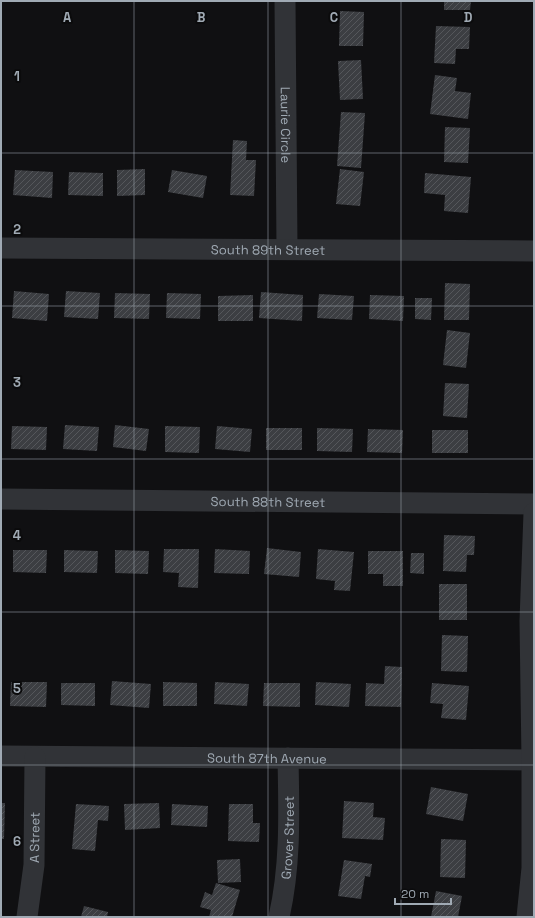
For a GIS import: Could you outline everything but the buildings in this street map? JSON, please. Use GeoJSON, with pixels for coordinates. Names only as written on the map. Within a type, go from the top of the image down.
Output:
{"type":"FeatureCollection","features":[{"type":"Feature","properties":{"kind":"street","name":"Laurie Circle"},"geometry":{"type":"LineString","coordinates":[[285,1],[287,249]]}},
{"type":"Feature","properties":{"kind":"street","name":"South 89th Street"},"geometry":{"type":"LineString","coordinates":[[1,248],[534,251]]}},
{"type":"Feature","properties":{"kind":"street","name":"South 88th Street"},"geometry":{"type":"LineString","coordinates":[[1,499],[534,504]]}},
{"type":"Feature","properties":{"kind":"street"},"geometry":{"type":"LineString","coordinates":[[527,917],[532,868],[530,621],[534,513]]}},
{"type":"Feature","properties":{"kind":"street","name":"South 87th Avenue"},"geometry":{"type":"LineString","coordinates":[[1,756],[532,760]]}},
{"type":"Feature","properties":{"kind":"street","name":"A Street"},"geometry":{"type":"LineString","coordinates":[[27,917],[34,865],[35,757]]}},
{"type":"Feature","properties":{"kind":"street","name":"Grover Street"},"geometry":{"type":"LineString","coordinates":[[279,917],[285,893],[289,848],[288,758]]}}]}
